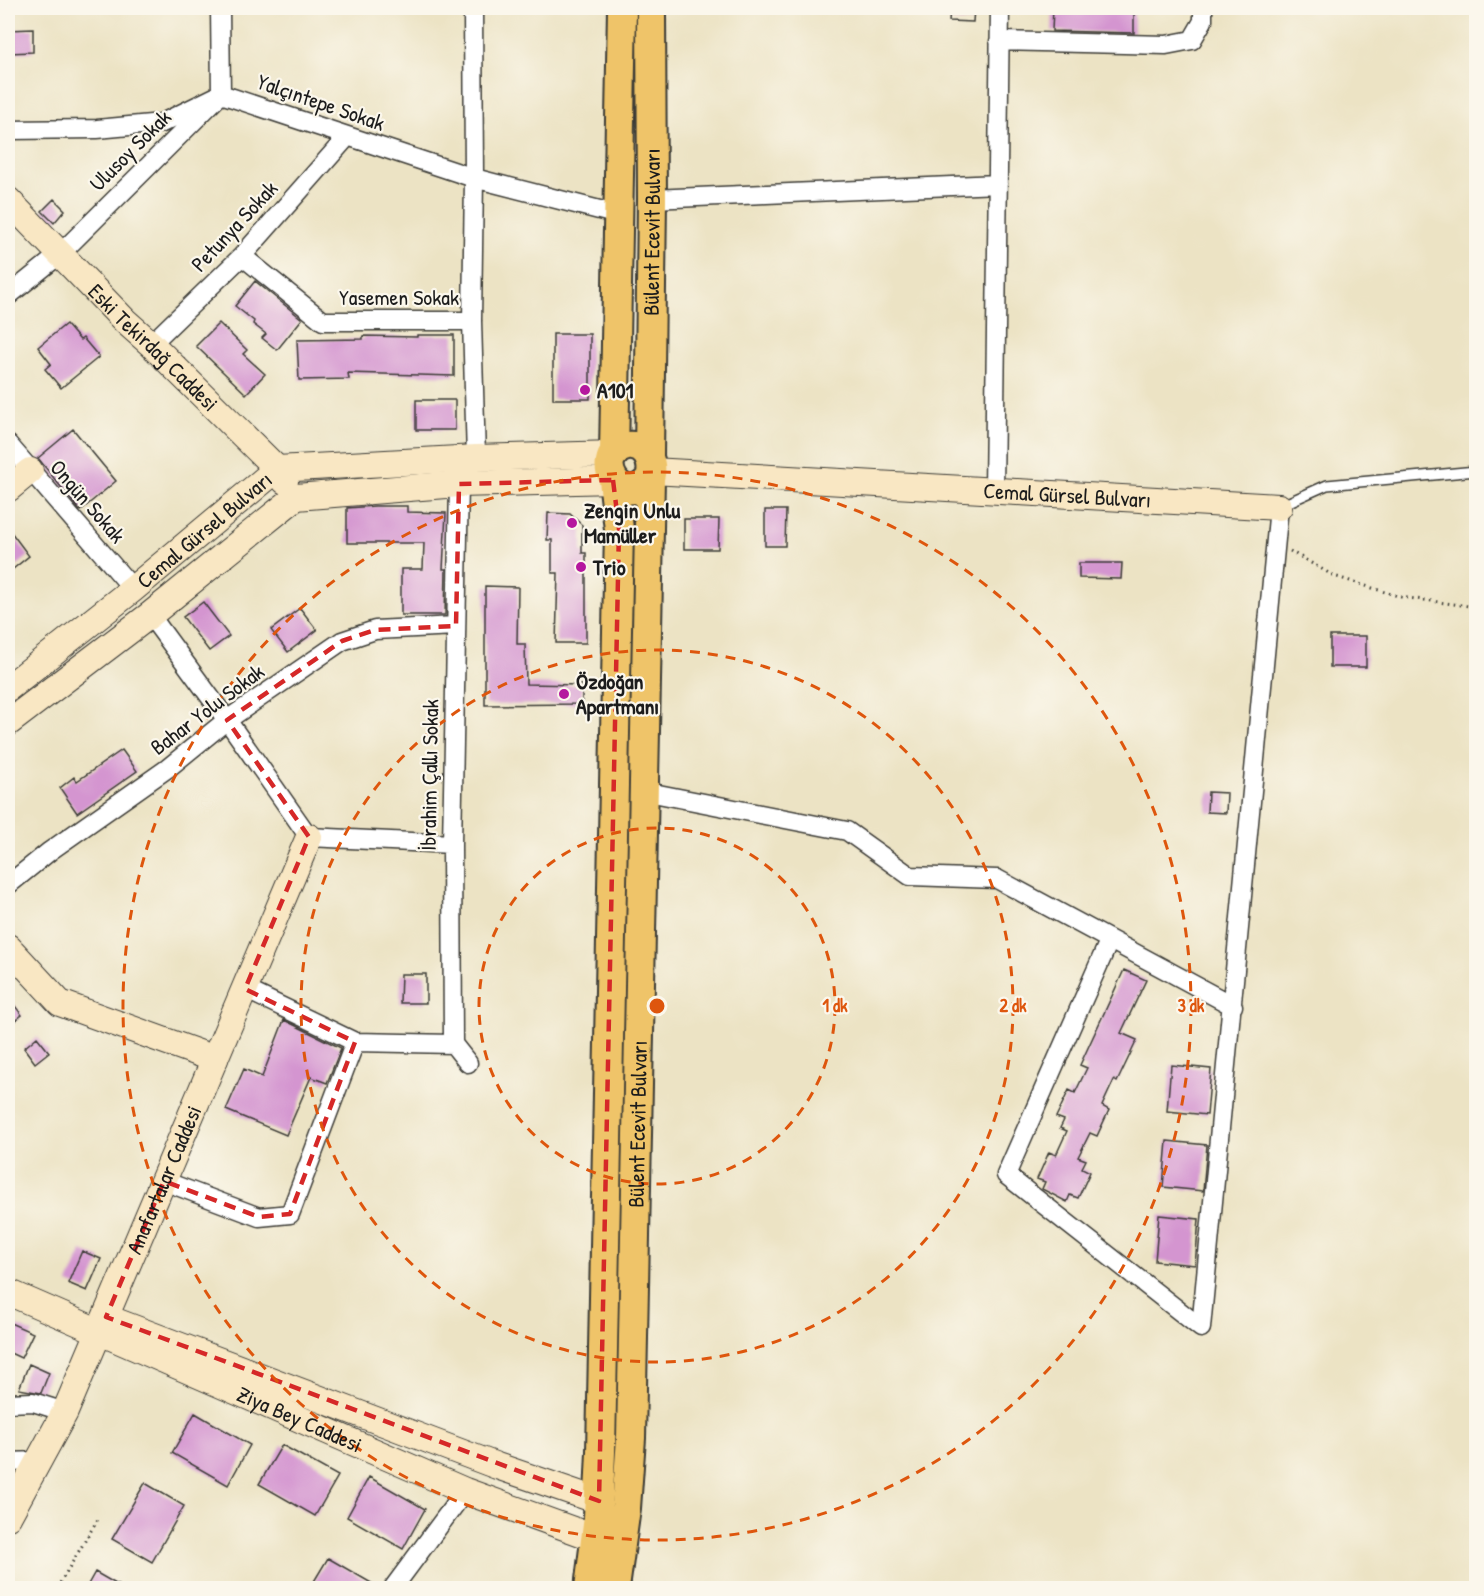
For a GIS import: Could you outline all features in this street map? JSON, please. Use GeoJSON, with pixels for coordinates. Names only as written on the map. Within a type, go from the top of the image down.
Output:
{"type":"FeatureCollection","features":[{"type":"Feature","properties":{"kind":"main road","name":"Bülent Ecevit Bulvarı"},"geometry":{"type":"LineString","coordinates":[[589,1588],[599,1501],[619,540],[614,467],[622,8]]}},
{"type":"Feature","properties":{"kind":"main road","name":"Bülent Ecevit Bulvarı"},"geometry":{"type":"LineString","coordinates":[[615,1588],[626,1508],[631,1438],[650,469],[651,8]]}},
{"type":"Feature","properties":{"kind":"main road"},"geometry":{"type":"LineString","coordinates":[[614,467],[619,485],[632,489],[645,483],[650,469]]}},
{"type":"Feature","properties":{"kind":"street"},"geometry":{"type":"LineString","coordinates":[[220,8],[221,93]]}},
{"type":"Feature","properties":{"kind":"street"},"geometry":{"type":"LineString","coordinates":[[473,8],[472,321],[476,458]]}},
{"type":"Feature","properties":{"kind":"street"},"geometry":{"type":"LineString","coordinates":[[994,491],[1000,8]]}},
{"type":"Feature","properties":{"kind":"street"},"geometry":{"type":"LineString","coordinates":[[999,41],[1166,45],[1192,40],[1203,21],[1203,8]]}},
{"type":"Feature","properties":{"kind":"street","name":"Yalçıntepe Sokak"},"geometry":{"type":"LineString","coordinates":[[8,130],[97,129],[162,123],[221,93],[474,178],[619,215]]}},
{"type":"Feature","properties":{"kind":"street","name":"Ulusoy Sokak"},"geometry":{"type":"LineString","coordinates":[[8,296],[60,254],[221,93]]}},
{"type":"Feature","properties":{"kind":"street","name":"Petunya Sokak"},"geometry":{"type":"LineString","coordinates":[[151,344],[242,256],[347,137]]}},
{"type":"Feature","properties":{"kind":"street"},"geometry":{"type":"LineString","coordinates":[[652,199],[998,184]]}},
{"type":"Feature","properties":{"kind":"street","name":"Eski Tekirdağ Caddesi"},"geometry":{"type":"LineString","coordinates":[[8,200],[125,321],[277,469],[296,497]]}},
{"type":"Feature","properties":{"kind":"street","name":"Yasemen Sokak"},"geometry":{"type":"LineString","coordinates":[[242,256],[323,321],[472,321]]}},
{"type":"Feature","properties":{"kind":"street","name":"Ongün Sokak"},"geometry":{"type":"LineString","coordinates":[[8,444],[133,589]]}},
{"type":"Feature","properties":{"kind":"street","name":"Cemal Gürsel Bulvarı"},"geometry":{"type":"LineString","coordinates":[[8,688],[133,589],[277,469],[476,458],[614,467]]}},
{"type":"Feature","properties":{"kind":"street","name":"Cemal Gürsel Bulvarı"},"geometry":{"type":"LineString","coordinates":[[8,723],[150,615],[296,497],[614,467]]}},
{"type":"Feature","properties":{"kind":"street","name":"Cemal Gürsel Bulvarı"},"geometry":{"type":"LineString","coordinates":[[650,469],[1279,507]]}},
{"type":"Feature","properties":{"kind":"street"},"geometry":{"type":"LineString","coordinates":[[8,489],[30,471]]}},
{"type":"Feature","properties":{"kind":"street","name":"İbrahim Çallı Sokak"},"geometry":{"type":"LineString","coordinates":[[453,1044],[452,844],[459,483]]}},
{"type":"Feature","properties":{"kind":"street"},"geometry":{"type":"LineString","coordinates":[[1109,941],[1006,1175],[1201,1328],[1279,507]]}},
{"type":"Feature","properties":{"kind":"street"},"geometry":{"type":"LineString","coordinates":[[150,615],[309,837],[452,844]]}},
{"type":"Feature","properties":{"kind":"street","name":"Bahar Yolu Sokak"},"geometry":{"type":"LineString","coordinates":[[8,885],[50,851],[168,768],[227,720],[342,641],[375,630],[456,626]]}},
{"type":"Feature","properties":{"kind":"street"},"geometry":{"type":"LineString","coordinates":[[643,791],[847,831],[910,876],[997,879],[1233,1006]]}},
{"type":"Feature","properties":{"kind":"street","name":"Anafartalar Caddesi"},"geometry":{"type":"LineString","coordinates":[[8,1517],[65,1412],[309,837]]}},
{"type":"Feature","properties":{"kind":"street"},"geometry":{"type":"LineString","coordinates":[[8,947],[60,1003],[215,1059]]}},
{"type":"Feature","properties":{"kind":"street"},"geometry":{"type":"LineString","coordinates":[[245,989],[356,1042],[453,1044],[468,1064]]}},
{"type":"Feature","properties":{"kind":"street"},"geometry":{"type":"LineString","coordinates":[[164,1180],[260,1217],[290,1214],[356,1042]]}},
{"type":"Feature","properties":{"kind":"street","name":"Ziya Bey Caddesi"},"geometry":{"type":"LineString","coordinates":[[8,1275],[103,1324],[465,1491],[596,1538]]}},
{"type":"Feature","properties":{"kind":"street","name":"Ziya Bey Caddesi"},"geometry":{"type":"LineString","coordinates":[[8,1292],[103,1324],[140,1332],[497,1466],[599,1501]]}},
{"type":"Feature","properties":{"kind":"street"},"geometry":{"type":"LineString","coordinates":[[8,1403],[33,1402],[65,1412]]}},
{"type":"Feature","properties":{"kind":"street"},"geometry":{"type":"LineString","coordinates":[[8,1462],[38,1461]]}},
{"type":"Feature","properties":{"kind":"street"},"geometry":{"type":"LineString","coordinates":[[393,1588],[465,1491]]}},
{"type":"Feature","properties":{"kind":"lane","name":"Cemal Gürsel Bulvarı"},"geometry":{"type":"LineString","coordinates":[[1279,507],[1327,485],[1476,471]]}},
{"type":"Feature","properties":{"kind":"path"},"geometry":{"type":"LineString","coordinates":[[1276,543],[1334,576],[1401,597],[1476,607]]}},
{"type":"Feature","properties":{"kind":"path"},"geometry":{"type":"LineString","coordinates":[[57,1588],[98,1519]]}},
{"type":"Feature","properties":{"kind":"highlighted area"},"geometry":{"type":"Polygon","coordinates":[[[613,480],[619,529],[599,1501],[106,1317],[164,1181],[259,1217],[290,1214],[355,1042],[245,989],[309,837],[227,720],[342,641],[375,630],[456,626],[459,484],[613,480]]]}},
{"type":"Feature","properties":{"kind":"building"},"geometry":{"type":"Polygon","coordinates":[[[950,8],[974,8],[973,22],[949,21],[950,8]]]}},
{"type":"Feature","properties":{"kind":"building"},"geometry":{"type":"Polygon","coordinates":[[[1053,8],[1134,8],[1134,33],[1052,31],[1053,8]]]}},
{"type":"Feature","properties":{"kind":"building"},"geometry":{"type":"Polygon","coordinates":[[[33,29],[33,52],[8,53],[8,30],[33,29]]]}},
{"type":"Feature","properties":{"kind":"building"},"geometry":{"type":"Polygon","coordinates":[[[54,199],[65,210],[54,223],[42,211],[54,199]]]}},
{"type":"Feature","properties":{"kind":"building"},"geometry":{"type":"Polygon","coordinates":[[[255,281],[302,319],[277,350],[262,338],[266,334],[253,324],[254,321],[235,306],[255,281]]]}},
{"type":"Feature","properties":{"kind":"building"},"geometry":{"type":"Polygon","coordinates":[[[219,323],[247,350],[243,354],[265,374],[246,394],[196,346],[219,323]]]}},
{"type":"Feature","properties":{"kind":"building"},"geometry":{"type":"Polygon","coordinates":[[[66,324],[80,340],[83,338],[99,357],[61,388],[45,369],[51,364],[38,347],[66,324]]]}},
{"type":"Feature","properties":{"kind":"building"},"geometry":{"type":"Polygon","coordinates":[[[553,334],[590,334],[590,399],[553,399],[553,334]]]}},
{"type":"Feature","properties":{"kind":"building"},"geometry":{"type":"Polygon","coordinates":[[[417,335],[454,335],[454,376],[348,373],[349,379],[299,380],[297,340],[363,339],[363,336],[417,337],[417,335]]]}},
{"type":"Feature","properties":{"kind":"building"},"geometry":{"type":"Polygon","coordinates":[[[416,400],[455,400],[455,430],[416,430],[416,400]]]}},
{"type":"Feature","properties":{"kind":"building"},"geometry":{"type":"Polygon","coordinates":[[[73,429],[116,481],[80,511],[38,458],[73,429]]]}},
{"type":"Feature","properties":{"kind":"building"},"geometry":{"type":"Polygon","coordinates":[[[407,506],[407,512],[446,513],[443,569],[446,569],[445,615],[401,615],[401,569],[423,569],[424,543],[347,543],[347,508],[407,506]]]}},
{"type":"Feature","properties":{"kind":"building"},"geometry":{"type":"Polygon","coordinates":[[[765,510],[786,510],[785,546],[765,546],[765,510]]]}},
{"type":"Feature","properties":{"kind":"building"},"geometry":{"type":"Polygon","coordinates":[[[548,513],[570,514],[582,525],[582,553],[586,553],[586,643],[556,643],[558,573],[552,573],[552,540],[547,540],[548,513]]]}},
{"type":"Feature","properties":{"kind":"building"},"geometry":{"type":"Polygon","coordinates":[[[684,519],[719,519],[718,549],[684,549],[684,519]]]}},
{"type":"Feature","properties":{"kind":"building"},"geometry":{"type":"Polygon","coordinates":[[[8,528],[29,556],[8,573],[8,528]]]}},
{"type":"Feature","properties":{"kind":"building"},"geometry":{"type":"Polygon","coordinates":[[[1079,563],[1122,563],[1121,579],[1079,578],[1079,563]]]}},
{"type":"Feature","properties":{"kind":"building"},"geometry":{"type":"Polygon","coordinates":[[[485,586],[518,587],[517,644],[525,644],[526,684],[582,685],[582,704],[485,705],[485,586]]]}},
{"type":"Feature","properties":{"kind":"building"},"geometry":{"type":"Polygon","coordinates":[[[203,602],[229,636],[209,651],[183,617],[203,602]]]}},
{"type":"Feature","properties":{"kind":"building"},"geometry":{"type":"Polygon","coordinates":[[[300,608],[317,630],[288,652],[271,630],[300,608]]]}},
{"type":"Feature","properties":{"kind":"building"},"geometry":{"type":"Polygon","coordinates":[[[1330,636],[1366,636],[1366,667],[1330,667],[1330,636]]]}},
{"type":"Feature","properties":{"kind":"building"},"geometry":{"type":"Polygon","coordinates":[[[122,750],[137,771],[77,813],[60,788],[74,777],[77,781],[122,750]]]}},
{"type":"Feature","properties":{"kind":"building"},"geometry":{"type":"Polygon","coordinates":[[[1208,792],[1227,793],[1226,813],[1207,812],[1208,792]]]}},
{"type":"Feature","properties":{"kind":"building"},"geometry":{"type":"Polygon","coordinates":[[[1124,970],[1146,980],[1121,1033],[1137,1040],[1117,1082],[1114,1080],[1102,1106],[1109,1110],[1097,1136],[1090,1133],[1078,1157],[1086,1160],[1082,1168],[1090,1172],[1078,1198],[1070,1195],[1067,1202],[1042,1189],[1045,1182],[1037,1179],[1049,1152],[1056,1155],[1067,1131],[1060,1128],[1064,1120],[1056,1117],[1069,1090],[1075,1093],[1087,1068],[1080,1065],[1124,970]]]}},
{"type":"Feature","properties":{"kind":"building"},"geometry":{"type":"Polygon","coordinates":[[[401,974],[426,974],[426,1003],[400,1003],[401,974]]]}},
{"type":"Feature","properties":{"kind":"building"},"geometry":{"type":"Polygon","coordinates":[[[8,997],[22,1015],[8,1026],[8,997]]]}},
{"type":"Feature","properties":{"kind":"building"},"geometry":{"type":"Polygon","coordinates":[[[284,1020],[341,1048],[327,1083],[311,1077],[286,1135],[226,1110],[244,1069],[262,1077],[284,1020]]]}},
{"type":"Feature","properties":{"kind":"building"},"geometry":{"type":"Polygon","coordinates":[[[37,1037],[49,1052],[35,1063],[24,1048],[37,1037]]]}},
{"type":"Feature","properties":{"kind":"building"},"geometry":{"type":"Polygon","coordinates":[[[1171,1065],[1211,1069],[1207,1115],[1167,1111],[1171,1065]]]}},
{"type":"Feature","properties":{"kind":"building"},"geometry":{"type":"Polygon","coordinates":[[[1167,1141],[1207,1145],[1203,1191],[1163,1187],[1167,1141]]]}},
{"type":"Feature","properties":{"kind":"building"},"geometry":{"type":"Polygon","coordinates":[[[1159,1215],[1199,1219],[1195,1265],[1155,1261],[1159,1215]]]}},
{"type":"Feature","properties":{"kind":"building"},"geometry":{"type":"Polygon","coordinates":[[[82,1251],[101,1259],[87,1291],[68,1283],[82,1251]]]}},
{"type":"Feature","properties":{"kind":"building"},"geometry":{"type":"Polygon","coordinates":[[[8,1322],[33,1333],[21,1358],[8,1352],[8,1322]]]}},
{"type":"Feature","properties":{"kind":"building"},"geometry":{"type":"Polygon","coordinates":[[[29,1364],[49,1373],[41,1393],[19,1389],[29,1364]]]}},
{"type":"Feature","properties":{"kind":"building"},"geometry":{"type":"Polygon","coordinates":[[[195,1413],[250,1445],[228,1485],[172,1453],[195,1413]]]}},
{"type":"Feature","properties":{"kind":"building"},"geometry":{"type":"Polygon","coordinates":[[[282,1445],[338,1476],[315,1516],[259,1484],[282,1445]]]}},
{"type":"Feature","properties":{"kind":"building"},"geometry":{"type":"Polygon","coordinates":[[[369,1477],[425,1509],[403,1549],[347,1517],[369,1477]]]}},
{"type":"Feature","properties":{"kind":"building"},"geometry":{"type":"Polygon","coordinates":[[[145,1483],[184,1506],[152,1562],[112,1539],[145,1483]]]}},
{"type":"Feature","properties":{"kind":"building"},"geometry":{"type":"Polygon","coordinates":[[[328,1558],[380,1588],[310,1588],[328,1558]]]}},
{"type":"Feature","properties":{"kind":"building"},"geometry":{"type":"Polygon","coordinates":[[[95,1572],[123,1588],[86,1588],[95,1572]]]}},
{"type":"Feature","properties":{"kind":"place","name":"A101"},"geometry":{"type":"Point","coordinates":[585,390]}},
{"type":"Feature","properties":{"kind":"place","name":"Zengin Unlu Mamüller"},"geometry":{"type":"Point","coordinates":[572,523]}},
{"type":"Feature","properties":{"kind":"place","name":"Trio"},"geometry":{"type":"Point","coordinates":[581,567]}},
{"type":"Feature","properties":{"kind":"place","name":"Özdoğan Apartmanı"},"geometry":{"type":"Point","coordinates":[564,694]}}]}
